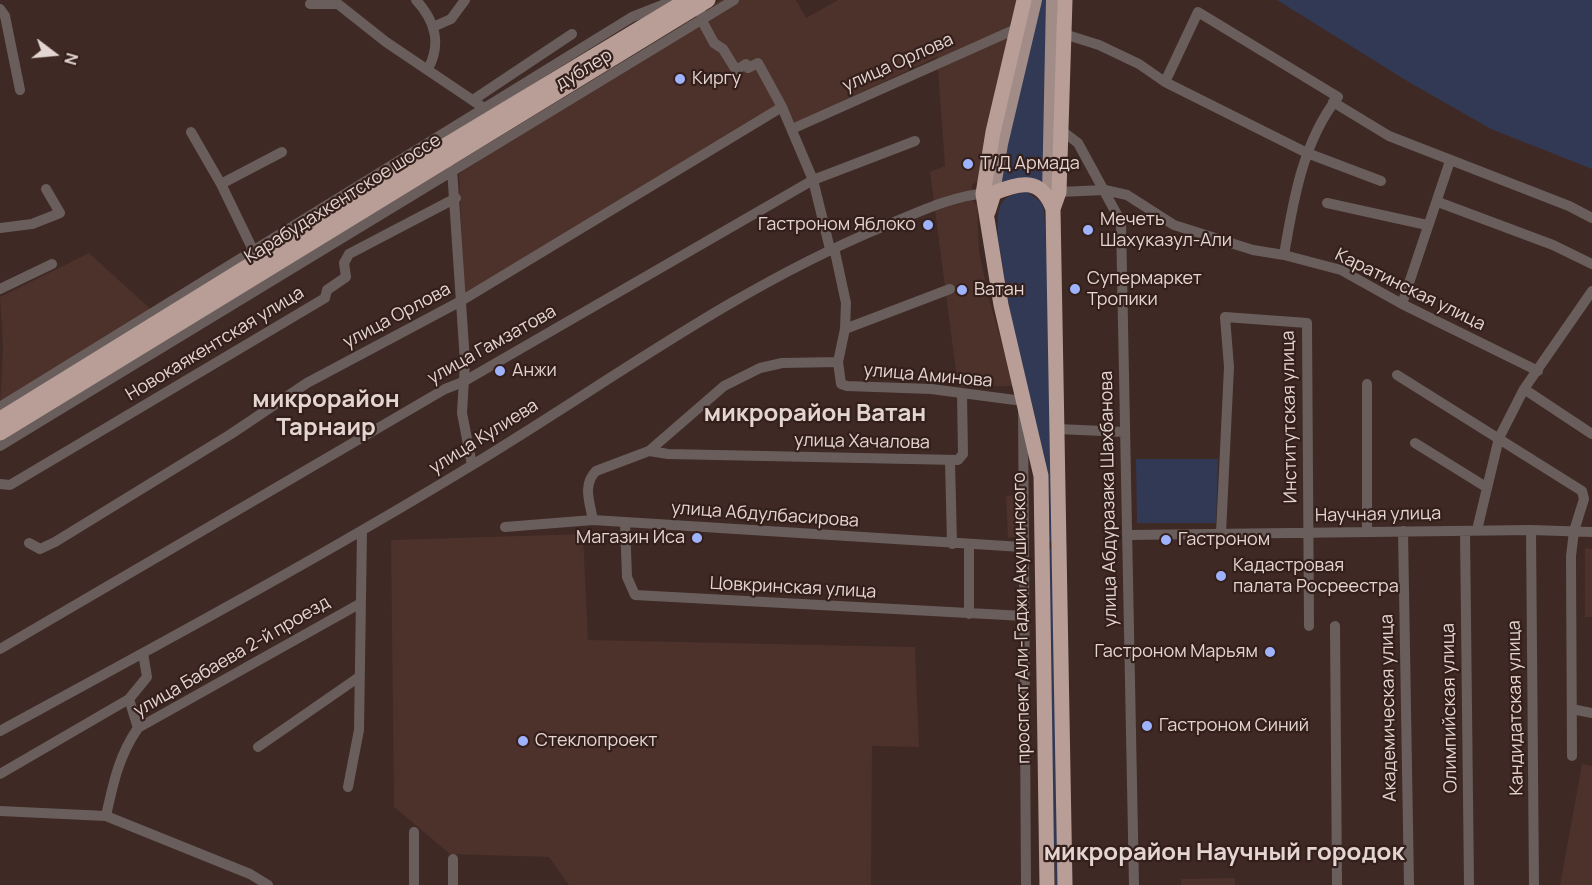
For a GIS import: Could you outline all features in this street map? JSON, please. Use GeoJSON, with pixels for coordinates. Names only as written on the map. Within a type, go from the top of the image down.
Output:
{"type":"FeatureCollection","features":[{"type":"Feature","properties":{"kind":"highway","name":"Карабудахкентское шоссе"},"geometry":{"type":"LineString","coordinates":[[0,419],[373,189],[687,0]]}},
{"type":"Feature","properties":{"kind":"highway"},"geometry":{"type":"LineString","coordinates":[[1024,0],[993,132],[989,193],[1017,183],[1030,185],[1054,199]]}},
{"type":"Feature","properties":{"kind":"highway"},"geometry":{"type":"LineString","coordinates":[[1065,0],[1062,131],[1054,199],[1065,885]]}},
{"type":"Feature","properties":{"kind":"highway","name":"Карабудахкентское шоссе"},"geometry":{"type":"LineString","coordinates":[[0,433],[706,1]]}},
{"type":"Feature","properties":{"kind":"highway","name":"проспект Али-Гаджи Акушинского"},"geometry":{"type":"LineString","coordinates":[[989,193],[988,214],[1001,305],[1041,476],[1047,885]]}},
{"type":"Feature","properties":{"kind":"highway"},"geometry":{"type":"LineString","coordinates":[[1042,542],[1050,546],[1060,541]]}},
{"type":"Feature","properties":{"kind":"main road"},"geometry":{"type":"LineString","coordinates":[[989,193],[1036,0]]}},
{"type":"Feature","properties":{"kind":"main road"},"geometry":{"type":"LineString","coordinates":[[1052,0],[1054,199]]}},
{"type":"Feature","properties":{"kind":"street"},"geometry":{"type":"LineString","coordinates":[[416,0],[430,16],[437,44],[435,57],[428,69]]}},
{"type":"Feature","properties":{"kind":"street"},"geometry":{"type":"LineString","coordinates":[[433,27],[451,18],[465,0]]}},
{"type":"Feature","properties":{"kind":"street"},"geometry":{"type":"LineString","coordinates":[[0,407],[632,17],[675,0]]}},
{"type":"Feature","properties":{"kind":"street","name":"дублер"},"geometry":{"type":"LineString","coordinates":[[0,446],[452,169],[734,0]]}},
{"type":"Feature","properties":{"kind":"street"},"geometry":{"type":"LineString","coordinates":[[706,1],[701,19],[714,43],[723,49],[736,70],[746,64],[748,68],[758,63],[782,107],[813,180],[830,249],[835,252],[844,286],[845,329],[838,362]]}},
{"type":"Feature","properties":{"kind":"street"},"geometry":{"type":"LineString","coordinates":[[310,4],[338,4],[386,42],[484,108]]}},
{"type":"Feature","properties":{"kind":"street"},"geometry":{"type":"LineString","coordinates":[[0,9],[5,16],[20,90]]}},
{"type":"Feature","properties":{"kind":"street"},"geometry":{"type":"LineString","coordinates":[[1166,82],[1198,12],[1338,97],[1333,102],[1307,153],[1293,201],[1284,255]]}},
{"type":"Feature","properties":{"kind":"street","name":"улица Орлова"},"geometry":{"type":"LineString","coordinates":[[792,129],[1018,28]]}},
{"type":"Feature","properties":{"kind":"street"},"geometry":{"type":"LineString","coordinates":[[473,100],[572,34]]}},
{"type":"Feature","properties":{"kind":"street"},"geometry":{"type":"LineString","coordinates":[[1064,34],[1100,45],[1139,64],[1166,82],[1307,153],[1381,181]]}},
{"type":"Feature","properties":{"kind":"street"},"geometry":{"type":"LineString","coordinates":[[1333,102],[1389,136],[1569,206],[1592,218]]}},
{"type":"Feature","properties":{"kind":"street","name":"улица Орлова"},"geometry":{"type":"LineString","coordinates":[[29,543],[40,549],[55,542],[231,434],[307,383],[461,301],[782,107]]}},
{"type":"Feature","properties":{"kind":"street","name":"улица Абдуразака Шахбанова"},"geometry":{"type":"LineString","coordinates":[[1062,131],[1078,142],[1120,222],[1129,535],[1134,885]]}},
{"type":"Feature","properties":{"kind":"street"},"geometry":{"type":"LineString","coordinates":[[191,132],[221,184],[253,250]]}},
{"type":"Feature","properties":{"kind":"street","name":"улица Гамзатова"},"geometry":{"type":"LineString","coordinates":[[0,649],[445,389],[463,382],[813,180],[915,141]]}},
{"type":"Feature","properties":{"kind":"street"},"geometry":{"type":"LineString","coordinates":[[221,184],[282,152]]}},
{"type":"Feature","properties":{"kind":"street"},"geometry":{"type":"LineString","coordinates":[[1402,304],[1450,161]]}},
{"type":"Feature","properties":{"kind":"street"},"geometry":{"type":"LineString","coordinates":[[452,169],[456,198],[465,363],[462,413],[472,465]]}},
{"type":"Feature","properties":{"kind":"street"},"geometry":{"type":"LineString","coordinates":[[0,228],[32,224],[60,213],[46,189]]}},
{"type":"Feature","properties":{"kind":"street","name":"Каратинская улица"},"geometry":{"type":"LineString","coordinates":[[1054,199],[1105,190],[1127,195],[1174,225],[1253,250],[1284,255],[1341,270],[1402,304],[1538,371]]}},
{"type":"Feature","properties":{"kind":"street","name":"улица Кулиева"},"geometry":{"type":"LineString","coordinates":[[0,731],[362,531],[472,465],[726,305],[830,249],[938,204],[989,193]]}},
{"type":"Feature","properties":{"kind":"street","name":"Новокаякентская улица"},"geometry":{"type":"LineString","coordinates":[[0,483],[10,485],[325,298],[327,290],[346,277],[344,263],[349,254],[456,198]]}},
{"type":"Feature","properties":{"kind":"street"},"geometry":{"type":"LineString","coordinates":[[1438,202],[1553,245],[1592,264]]}},
{"type":"Feature","properties":{"kind":"street"},"geometry":{"type":"LineString","coordinates":[[1328,203],[1427,225]]}},
{"type":"Feature","properties":{"kind":"street"},"geometry":{"type":"LineString","coordinates":[[0,289],[52,264]]}},
{"type":"Feature","properties":{"kind":"street"},"geometry":{"type":"LineString","coordinates":[[845,329],[950,289]]}},
{"type":"Feature","properties":{"kind":"street"},"geometry":{"type":"LineString","coordinates":[[1478,530],[1499,438],[1524,389],[1592,291]]}},
{"type":"Feature","properties":{"kind":"street","name":"Институтская улица"},"geometry":{"type":"LineString","coordinates":[[1221,533],[1229,367],[1225,317],[1307,323],[1309,626]]}},
{"type":"Feature","properties":{"kind":"street","name":"улица Аминова"},"geometry":{"type":"LineString","coordinates":[[593,520],[587,486],[590,477],[596,471],[649,450],[724,386],[760,368],[782,363],[838,362],[838,378],[841,384],[847,386],[931,388],[1023,401]]}},
{"type":"Feature","properties":{"kind":"street"},"geometry":{"type":"LineString","coordinates":[[1397,375],[1582,491],[1584,499],[1574,531],[1571,556],[1572,756]]}},
{"type":"Feature","properties":{"kind":"street"},"geometry":{"type":"LineString","coordinates":[[1367,384],[1367,531]]}},
{"type":"Feature","properties":{"kind":"street"},"geometry":{"type":"LineString","coordinates":[[1524,389],[1592,434]]}},
{"type":"Feature","properties":{"kind":"street","name":"улица Хачалова"},"geometry":{"type":"LineString","coordinates":[[649,450],[668,454],[958,460],[963,454],[962,393]]}},
{"type":"Feature","properties":{"kind":"street"},"geometry":{"type":"LineString","coordinates":[[1023,401],[1022,547],[1026,885]]}},
{"type":"Feature","properties":{"kind":"street"},"geometry":{"type":"LineString","coordinates":[[1058,429],[1125,432]]}},
{"type":"Feature","properties":{"kind":"street"},"geometry":{"type":"LineString","coordinates":[[1415,443],[1486,487]]}},
{"type":"Feature","properties":{"kind":"street"},"geometry":{"type":"LineString","coordinates":[[950,461],[952,544]]}},
{"type":"Feature","properties":{"kind":"street","name":"улица Абдулбасирова"},"geometry":{"type":"LineString","coordinates":[[505,527],[593,520],[1022,547]]}},
{"type":"Feature","properties":{"kind":"street","name":"Цовкринская улица"},"geometry":{"type":"LineString","coordinates":[[625,522],[627,577],[635,595],[1024,616]]}},
{"type":"Feature","properties":{"kind":"street","name":"Научная улица"},"geometry":{"type":"LineString","coordinates":[[1129,535],[1478,530],[1592,532]]}},
{"type":"Feature","properties":{"kind":"street","name":"Кандидатская улица"},"geometry":{"type":"LineString","coordinates":[[1531,530],[1534,885]]}},
{"type":"Feature","properties":{"kind":"street"},"geometry":{"type":"LineString","coordinates":[[348,787],[359,730],[362,531]]}},
{"type":"Feature","properties":{"kind":"street","name":"Академическая улица"},"geometry":{"type":"LineString","coordinates":[[1403,531],[1409,885]]}},
{"type":"Feature","properties":{"kind":"street","name":"Олимпийская улица"},"geometry":{"type":"LineString","coordinates":[[1465,531],[1468,885]]}},
{"type":"Feature","properties":{"kind":"street"},"geometry":{"type":"LineString","coordinates":[[969,544],[969,614]]}},
{"type":"Feature","properties":{"kind":"street","name":"улица Бабаева 2-й проезд"},"geometry":{"type":"LineString","coordinates":[[106,816],[117,768],[127,743],[138,728],[361,603]]}},
{"type":"Feature","properties":{"kind":"street"},"geometry":{"type":"LineString","coordinates":[[1335,626],[1337,885]]}},
{"type":"Feature","properties":{"kind":"street"},"geometry":{"type":"LineString","coordinates":[[1024,644],[1043,644]]}},
{"type":"Feature","properties":{"kind":"street"},"geometry":{"type":"LineString","coordinates":[[0,774],[129,699],[147,677],[143,653]]}},
{"type":"Feature","properties":{"kind":"street"},"geometry":{"type":"LineString","coordinates":[[258,747],[359,677]]}},
{"type":"Feature","properties":{"kind":"street"},"geometry":{"type":"LineString","coordinates":[[129,699],[138,728]]}},
{"type":"Feature","properties":{"kind":"street"},"geometry":{"type":"LineString","coordinates":[[1572,709],[1592,713]]}},
{"type":"Feature","properties":{"kind":"street"},"geometry":{"type":"LineString","coordinates":[[1026,738],[1044,738]]}},
{"type":"Feature","properties":{"kind":"street"},"geometry":{"type":"LineString","coordinates":[[0,811],[106,816],[250,874],[268,885]]}},
{"type":"Feature","properties":{"kind":"street"},"geometry":{"type":"LineString","coordinates":[[414,832],[414,885]]}},
{"type":"Feature","properties":{"kind":"street"},"geometry":{"type":"LineString","coordinates":[[453,860],[453,885]]}},
{"type":"Feature","properties":{"kind":"shaded area"},"geometry":{"type":"Polygon","coordinates":[[[720,0],[796,0],[806,18],[838,0],[1020,0],[980,180],[972,185],[973,201],[977,205],[979,252],[990,302],[1014,386],[958,387],[930,172],[945,166],[937,57],[795,123],[787,108],[464,294],[459,174],[720,0]]]}},
{"type":"Feature","properties":{"kind":"shaded area"},"geometry":{"type":"Polygon","coordinates":[[[1041,0],[1049,0],[1043,186],[1000,185],[1006,143],[1041,0]]]}},
{"type":"Feature","properties":{"kind":"shaded area"},"geometry":{"type":"Polygon","coordinates":[[[1277,0],[1592,0],[1592,169],[1491,129],[1407,81],[1277,0]]]}},
{"type":"Feature","properties":{"kind":"shaded area"},"geometry":{"type":"Polygon","coordinates":[[[1027,192],[1041,202],[1044,209],[1048,274],[1053,542],[1048,542],[998,239],[998,213],[1003,201],[1016,194],[1027,192]]]}},
{"type":"Feature","properties":{"kind":"shaded area"},"geometry":{"type":"Polygon","coordinates":[[[89,253],[156,314],[0,409],[3,346],[0,297],[89,253]]]}},
{"type":"Feature","properties":{"kind":"shaded area"},"geometry":{"type":"Polygon","coordinates":[[[1136,459],[1218,459],[1216,523],[1137,523],[1136,459]]]}},
{"type":"Feature","properties":{"kind":"shaded area"},"geometry":{"type":"Polygon","coordinates":[[[1015,495],[1016,537],[1008,538],[1006,496],[1015,495]]]}},
{"type":"Feature","properties":{"kind":"shaded area"},"geometry":{"type":"Polygon","coordinates":[[[583,534],[588,640],[915,647],[919,747],[872,746],[871,885],[569,885],[549,857],[450,854],[394,807],[391,540],[583,534]]]}},
{"type":"Feature","properties":{"kind":"shaded area"},"geometry":{"type":"Polygon","coordinates":[[[1585,548],[1592,549],[1592,617],[1585,617],[1585,548]]]}},
{"type":"Feature","properties":{"kind":"shaded area"},"geometry":{"type":"Polygon","coordinates":[[[1048,549],[1054,549],[1060,885],[1055,885],[1048,549]]]}},
{"type":"Feature","properties":{"kind":"shaded area"},"geometry":{"type":"Polygon","coordinates":[[[1582,764],[1592,766],[1592,885],[1560,885],[1582,764]]]}},
{"type":"Feature","properties":{"kind":"shaded area"},"geometry":{"type":"Polygon","coordinates":[[[1235,878],[1235,885],[1181,885],[1181,879],[1235,878]]]}},
{"type":"Feature","properties":{"kind":"place","name":"Киргу"},"geometry":{"type":"Point","coordinates":[680,79]}},
{"type":"Feature","properties":{"kind":"place","name":"Т/Д Армада"},"geometry":{"type":"Point","coordinates":[968,164]}},
{"type":"Feature","properties":{"kind":"place","name":"Гастроном Яблоко"},"geometry":{"type":"Point","coordinates":[928,225]}},
{"type":"Feature","properties":{"kind":"place","name":"Мечеть Шахуказул-Али"},"geometry":{"type":"Point","coordinates":[1088,230]}},
{"type":"Feature","properties":{"kind":"place","name":"Супермаркет Тропики"},"geometry":{"type":"Point","coordinates":[1075,289]}},
{"type":"Feature","properties":{"kind":"place","name":"Ватан"},"geometry":{"type":"Point","coordinates":[962,290]}},
{"type":"Feature","properties":{"kind":"place","name":"Анжи"},"geometry":{"type":"Point","coordinates":[500,371]}},
{"type":"Feature","properties":{"kind":"place","name":"Магазин Иса"},"geometry":{"type":"Point","coordinates":[697,538]}},
{"type":"Feature","properties":{"kind":"place","name":"Гастроном"},"geometry":{"type":"Point","coordinates":[1166,540]}},
{"type":"Feature","properties":{"kind":"place","name":"Кадастровая палата Росреестра"},"geometry":{"type":"Point","coordinates":[1221,576]}},
{"type":"Feature","properties":{"kind":"place","name":"Гастроном Марьям"},"geometry":{"type":"Point","coordinates":[1270,652]}},
{"type":"Feature","properties":{"kind":"place","name":"Гастроном Синий"},"geometry":{"type":"Point","coordinates":[1147,726]}},
{"type":"Feature","properties":{"kind":"place","name":"Стеклопроект"},"geometry":{"type":"Point","coordinates":[523,741]}},
{"type":"Feature","properties":{"kind":"district","name":"микрорайон Тарнаир"},"geometry":{"type":"Point","coordinates":[326,414]}},
{"type":"Feature","properties":{"kind":"district","name":"микрорайон Ватан"},"geometry":{"type":"Point","coordinates":[815,414]}},
{"type":"Feature","properties":{"kind":"district","name":"микрорайон Научный городок"},"geometry":{"type":"Point","coordinates":[1224,853]}}]}
